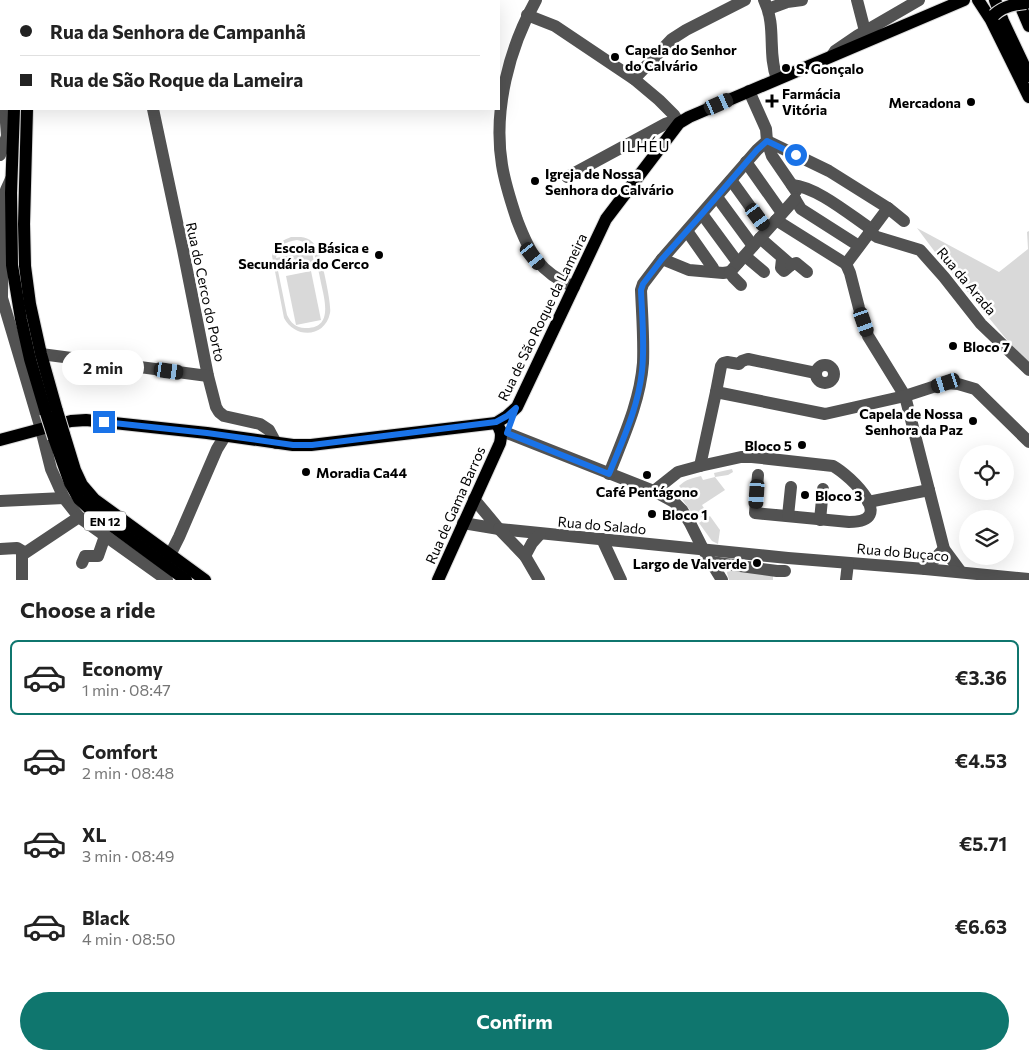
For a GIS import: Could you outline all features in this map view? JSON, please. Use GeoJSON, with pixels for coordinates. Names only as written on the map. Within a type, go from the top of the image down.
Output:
{"type":"FeatureCollection","features":[{"type":"Feature","properties":{"kind":"main road","name":"Rua de São Roque da Lameira"},"geometry":{"type":"LineString","coordinates":[[0,440],[71,421],[86,420],[207,433],[293,445],[312,445],[496,422],[516,408],[606,219],[680,123],[689,117],[749,91],[964,0]]}},
{"type":"Feature","properties":{"kind":"main road"},"geometry":{"type":"LineString","coordinates":[[978,0],[993,18],[1029,97]]}},
{"type":"Feature","properties":{"kind":"main road"},"geometry":{"type":"LineString","coordinates":[[995,0],[1002,21],[1029,76]]}},
{"type":"Feature","properties":{"kind":"main road"},"geometry":{"type":"LineString","coordinates":[[993,18],[1001,10],[1024,2],[1029,26]]}},
{"type":"Feature","properties":{"kind":"main road","name":"EN 12"},"geometry":{"type":"LineString","coordinates":[[14,110],[12,265],[20,318],[30,359],[52,412]]}},
{"type":"Feature","properties":{"kind":"main road","name":"EN 12"},"geometry":{"type":"LineString","coordinates":[[26,110],[25,266],[30,304],[52,412],[70,483],[79,499],[93,512],[186,580]]}},
{"type":"Feature","properties":{"kind":"main road","name":"Rua de Gama Barros"},"geometry":{"type":"LineString","coordinates":[[438,580],[516,408]]}},
{"type":"Feature","properties":{"kind":"main road","name":"Rua de Gama Barros"},"geometry":{"type":"LineString","coordinates":[[496,422],[503,438]]}},
{"type":"Feature","properties":{"kind":"main road","name":"EN 12"},"geometry":{"type":"LineString","coordinates":[[59,436],[82,485],[94,499],[205,580]]}},
{"type":"Feature","properties":{"kind":"street"},"geometry":{"type":"LineString","coordinates":[[536,0],[512,54],[507,72],[501,105],[500,141],[502,164],[508,196],[533,256],[548,272],[574,287]]}},
{"type":"Feature","properties":{"kind":"street"},"geometry":{"type":"LineString","coordinates":[[634,79],[672,39],[745,0]]}},
{"type":"Feature","properties":{"kind":"street"},"geometry":{"type":"LineString","coordinates":[[778,79],[772,62],[772,28],[766,5],[802,0]]}},
{"type":"Feature","properties":{"kind":"street"},"geometry":{"type":"LineString","coordinates":[[857,0],[865,32]]}},
{"type":"Feature","properties":{"kind":"street"},"geometry":{"type":"LineString","coordinates":[[830,58],[835,51],[919,0]]}},
{"type":"Feature","properties":{"kind":"street"},"geometry":{"type":"LineString","coordinates":[[528,15],[555,26],[634,79],[659,100],[680,123]]}},
{"type":"Feature","properties":{"kind":"street"},"geometry":{"type":"LineString","coordinates":[[662,259],[689,270],[723,273],[738,264],[795,199],[796,190],[772,156],[767,141],[766,129],[749,91]]}},
{"type":"Feature","properties":{"kind":"street"},"geometry":{"type":"LineString","coordinates":[[0,155],[7,136],[5,110]]}},
{"type":"Feature","properties":{"kind":"street","name":"Rua do Cerco do Porto"},"geometry":{"type":"LineString","coordinates":[[153,110],[208,376],[218,412],[224,416],[260,424],[269,430],[276,443]]}},
{"type":"Feature","properties":{"kind":"street"},"geometry":{"type":"LineString","coordinates":[[567,177],[665,124],[671,122],[680,123]]}},
{"type":"Feature","properties":{"kind":"street"},"geometry":{"type":"LineString","coordinates":[[609,474],[630,424],[642,373],[643,326],[641,290],[643,284],[662,259],[746,162],[767,141]]}},
{"type":"Feature","properties":{"kind":"street"},"geometry":{"type":"LineString","coordinates":[[767,141],[829,171],[888,208],[904,221]]}},
{"type":"Feature","properties":{"kind":"street"},"geometry":{"type":"LineString","coordinates":[[746,162],[779,216],[846,264],[868,336],[905,396],[944,550],[960,576]]}},
{"type":"Feature","properties":{"kind":"street"},"geometry":{"type":"LineString","coordinates":[[12,177],[4,200],[2,298],[51,469],[64,498],[79,517],[167,580]]}},
{"type":"Feature","properties":{"kind":"street"},"geometry":{"type":"LineString","coordinates":[[731,180],[760,238]]}},
{"type":"Feature","properties":{"kind":"street"},"geometry":{"type":"LineString","coordinates":[[0,185],[4,200]]}},
{"type":"Feature","properties":{"kind":"street","name":"Rua da Arada"},"geometry":{"type":"LineString","coordinates":[[792,185],[802,186],[823,197],[877,237],[920,250],[981,324],[1029,370]]}},
{"type":"Feature","properties":{"kind":"street"},"geometry":{"type":"LineString","coordinates":[[717,197],[787,262],[796,263],[807,272]]}},
{"type":"Feature","properties":{"kind":"street"},"geometry":{"type":"LineString","coordinates":[[795,199],[801,209],[859,246]]}},
{"type":"Feature","properties":{"kind":"street"},"geometry":{"type":"LineString","coordinates":[[846,264],[888,208]]}},
{"type":"Feature","properties":{"kind":"street"},"geometry":{"type":"LineString","coordinates":[[702,214],[738,264],[764,272]]}},
{"type":"Feature","properties":{"kind":"street"},"geometry":{"type":"LineString","coordinates":[[687,231],[713,268],[713,272]]}},
{"type":"Feature","properties":{"kind":"street"},"geometry":{"type":"LineString","coordinates":[[738,264],[733,277],[741,285]]}},
{"type":"Feature","properties":{"kind":"street"},"geometry":{"type":"LineString","coordinates":[[10,325],[8,295],[12,265]]}},
{"type":"Feature","properties":{"kind":"street"},"geometry":{"type":"LineString","coordinates":[[40,354],[208,376]]}},
{"type":"Feature","properties":{"kind":"street"},"geometry":{"type":"LineString","coordinates":[[700,466],[723,363],[739,364],[748,359],[816,374]]}},
{"type":"Feature","properties":{"kind":"street"},"geometry":{"type":"LineString","coordinates":[[716,392],[824,414],[905,396],[946,383],[958,384],[975,389],[1029,442]]}},
{"type":"Feature","properties":{"kind":"street"},"geometry":{"type":"LineString","coordinates":[[169,554],[179,537],[217,449],[225,436]]}},
{"type":"Feature","properties":{"kind":"street"},"geometry":{"type":"LineString","coordinates":[[503,438],[609,474],[654,491],[674,502],[682,510],[722,580]]}},
{"type":"Feature","properties":{"kind":"street"},"geometry":{"type":"LineString","coordinates":[[654,491],[678,472],[741,457],[834,466],[842,471],[864,494],[871,509],[870,516],[864,521],[850,522],[755,513],[758,475]]}},
{"type":"Feature","properties":{"kind":"street"},"geometry":{"type":"LineString","coordinates":[[788,516],[791,487]]}},
{"type":"Feature","properties":{"kind":"street"},"geometry":{"type":"LineString","coordinates":[[820,520],[823,489]]}},
{"type":"Feature","properties":{"kind":"street"},"geometry":{"type":"LineString","coordinates":[[868,502],[929,490]]}},
{"type":"Feature","properties":{"kind":"street"},"geometry":{"type":"LineString","coordinates":[[0,501],[64,498]]}},
{"type":"Feature","properties":{"kind":"street"},"geometry":{"type":"LineString","coordinates":[[474,499],[525,556],[539,580]]}},
{"type":"Feature","properties":{"kind":"street"},"geometry":{"type":"LineString","coordinates":[[22,555],[79,517]]}},
{"type":"Feature","properties":{"kind":"street","name":"Rua do Salado"},"geometry":{"type":"LineString","coordinates":[[464,524],[540,534],[703,549]]}},
{"type":"Feature","properties":{"kind":"street"},"geometry":{"type":"LineString","coordinates":[[525,556],[532,543],[540,534]]}},
{"type":"Feature","properties":{"kind":"street"},"geometry":{"type":"LineString","coordinates":[[82,562],[85,556],[98,556],[106,536]]}},
{"type":"Feature","properties":{"kind":"street"},"geometry":{"type":"LineString","coordinates":[[602,540],[621,580]]}},
{"type":"Feature","properties":{"kind":"street"},"geometry":{"type":"LineString","coordinates":[[0,549],[17,548],[22,551],[22,580]]}},
{"type":"Feature","properties":{"kind":"street"},"geometry":{"type":"LineString","coordinates":[[703,549],[804,560]]}},
{"type":"Feature","properties":{"kind":"street"},"geometry":{"type":"LineString","coordinates":[[925,569],[944,550]]}},
{"type":"Feature","properties":{"kind":"street"},"geometry":{"type":"LineString","coordinates":[[711,562],[721,565],[778,571],[782,575],[804,560]]}},
{"type":"Feature","properties":{"kind":"street","name":"Rua do Buçaco"},"geometry":{"type":"LineString","coordinates":[[804,560],[925,569],[960,576],[1029,579]]}},
{"type":"Feature","properties":{"kind":"street"},"geometry":{"type":"LineString","coordinates":[[846,580],[848,563]]}},
{"type":"Feature","properties":{"kind":"shaded area"},"geometry":{"type":"Polygon","coordinates":[[[917,228],[999,272],[1028,249],[1027,232],[1029,231],[1029,367],[935,252],[917,228]]]}},
{"type":"Feature","properties":{"kind":"shaded area"},"geometry":{"type":"Polygon","coordinates":[[[291,237],[303,237],[314,244],[319,253],[330,301],[330,313],[327,321],[316,331],[309,333],[295,330],[284,318],[272,256],[281,242],[291,237]],[[300,241],[286,243],[280,247],[276,258],[312,251],[314,263],[279,270],[276,261],[287,315],[294,324],[305,328],[320,324],[325,313],[325,305],[314,253],[307,244],[300,241]]]}},
{"type":"Feature","properties":{"kind":"shaded area"},"geometry":{"type":"Polygon","coordinates":[[[311,271],[321,320],[296,325],[286,276],[311,271]]]}},
{"type":"Feature","properties":{"kind":"shaded area"},"geometry":{"type":"Polygon","coordinates":[[[732,469],[733,472],[728,475],[715,477],[714,473],[732,469]]]}},
{"type":"Feature","properties":{"kind":"shaded area"},"geometry":{"type":"Polygon","coordinates":[[[701,476],[703,480],[715,477],[725,490],[702,505],[707,513],[697,520],[679,495],[684,491],[679,486],[695,477],[701,476]]]}},
{"type":"Feature","properties":{"kind":"shaded area"},"geometry":{"type":"Polygon","coordinates":[[[710,516],[720,530],[718,544],[712,541],[699,523],[710,516]]]}},
{"type":"Feature","properties":{"kind":"shaded area"},"geometry":{"type":"Polygon","coordinates":[[[728,569],[773,576],[773,580],[729,580],[728,569]]]}},
{"type":"Feature","properties":{"kind":"place","name":"Capela do Senhor do Calvário"},"geometry":{"type":"Point","coordinates":[615,57]}},
{"type":"Feature","properties":{"kind":"place","name":"S. Gonçalo"},"geometry":{"type":"Point","coordinates":[786,68]}},
{"type":"Feature","properties":{"kind":"place","name":"Farmácia Vitória"},"geometry":{"type":"Point","coordinates":[772,101]}},
{"type":"Feature","properties":{"kind":"place","name":"Mercadona"},"geometry":{"type":"Point","coordinates":[971,102]}},
{"type":"Feature","properties":{"kind":"place","name":"Igreja de Nossa Senhora do Calvário"},"geometry":{"type":"Point","coordinates":[535,181]}},
{"type":"Feature","properties":{"kind":"place","name":"Escola Básica e Secundária do Cerco"},"geometry":{"type":"Point","coordinates":[379,255]}},
{"type":"Feature","properties":{"kind":"place","name":"Bloco 7"},"geometry":{"type":"Point","coordinates":[953,346]}},
{"type":"Feature","properties":{"kind":"place","name":"Capela de Nossa Senhora da Paz"},"geometry":{"type":"Point","coordinates":[973,421]}},
{"type":"Feature","properties":{"kind":"place","name":"Bloco 5"},"geometry":{"type":"Point","coordinates":[802,445]}},
{"type":"Feature","properties":{"kind":"place","name":"Moradia Ca44"},"geometry":{"type":"Point","coordinates":[306,472]}},
{"type":"Feature","properties":{"kind":"place","name":"Café Pentágono"},"geometry":{"type":"Point","coordinates":[647,475]}},
{"type":"Feature","properties":{"kind":"place","name":"Bloco 3"},"geometry":{"type":"Point","coordinates":[805,495]}},
{"type":"Feature","properties":{"kind":"place","name":"Bloco 1"},"geometry":{"type":"Point","coordinates":[652,514]}},
{"type":"Feature","properties":{"kind":"place","name":"Largo de Valverde"},"geometry":{"type":"Point","coordinates":[757,563]}},
{"type":"Feature","properties":{"kind":"district","name":"ILHÉU"},"geometry":{"type":"Point","coordinates":[646,146]}},
{"type":"Feature","properties":{"kind":"route"},"geometry":{"type":"LineString","coordinates":[[104,422],[207,433],[293,445],[312,445],[496,422],[516,408],[507,433],[609,474],[630,424],[642,373],[643,326],[641,290],[643,284],[662,259],[767,141],[796,155]]}}]}
